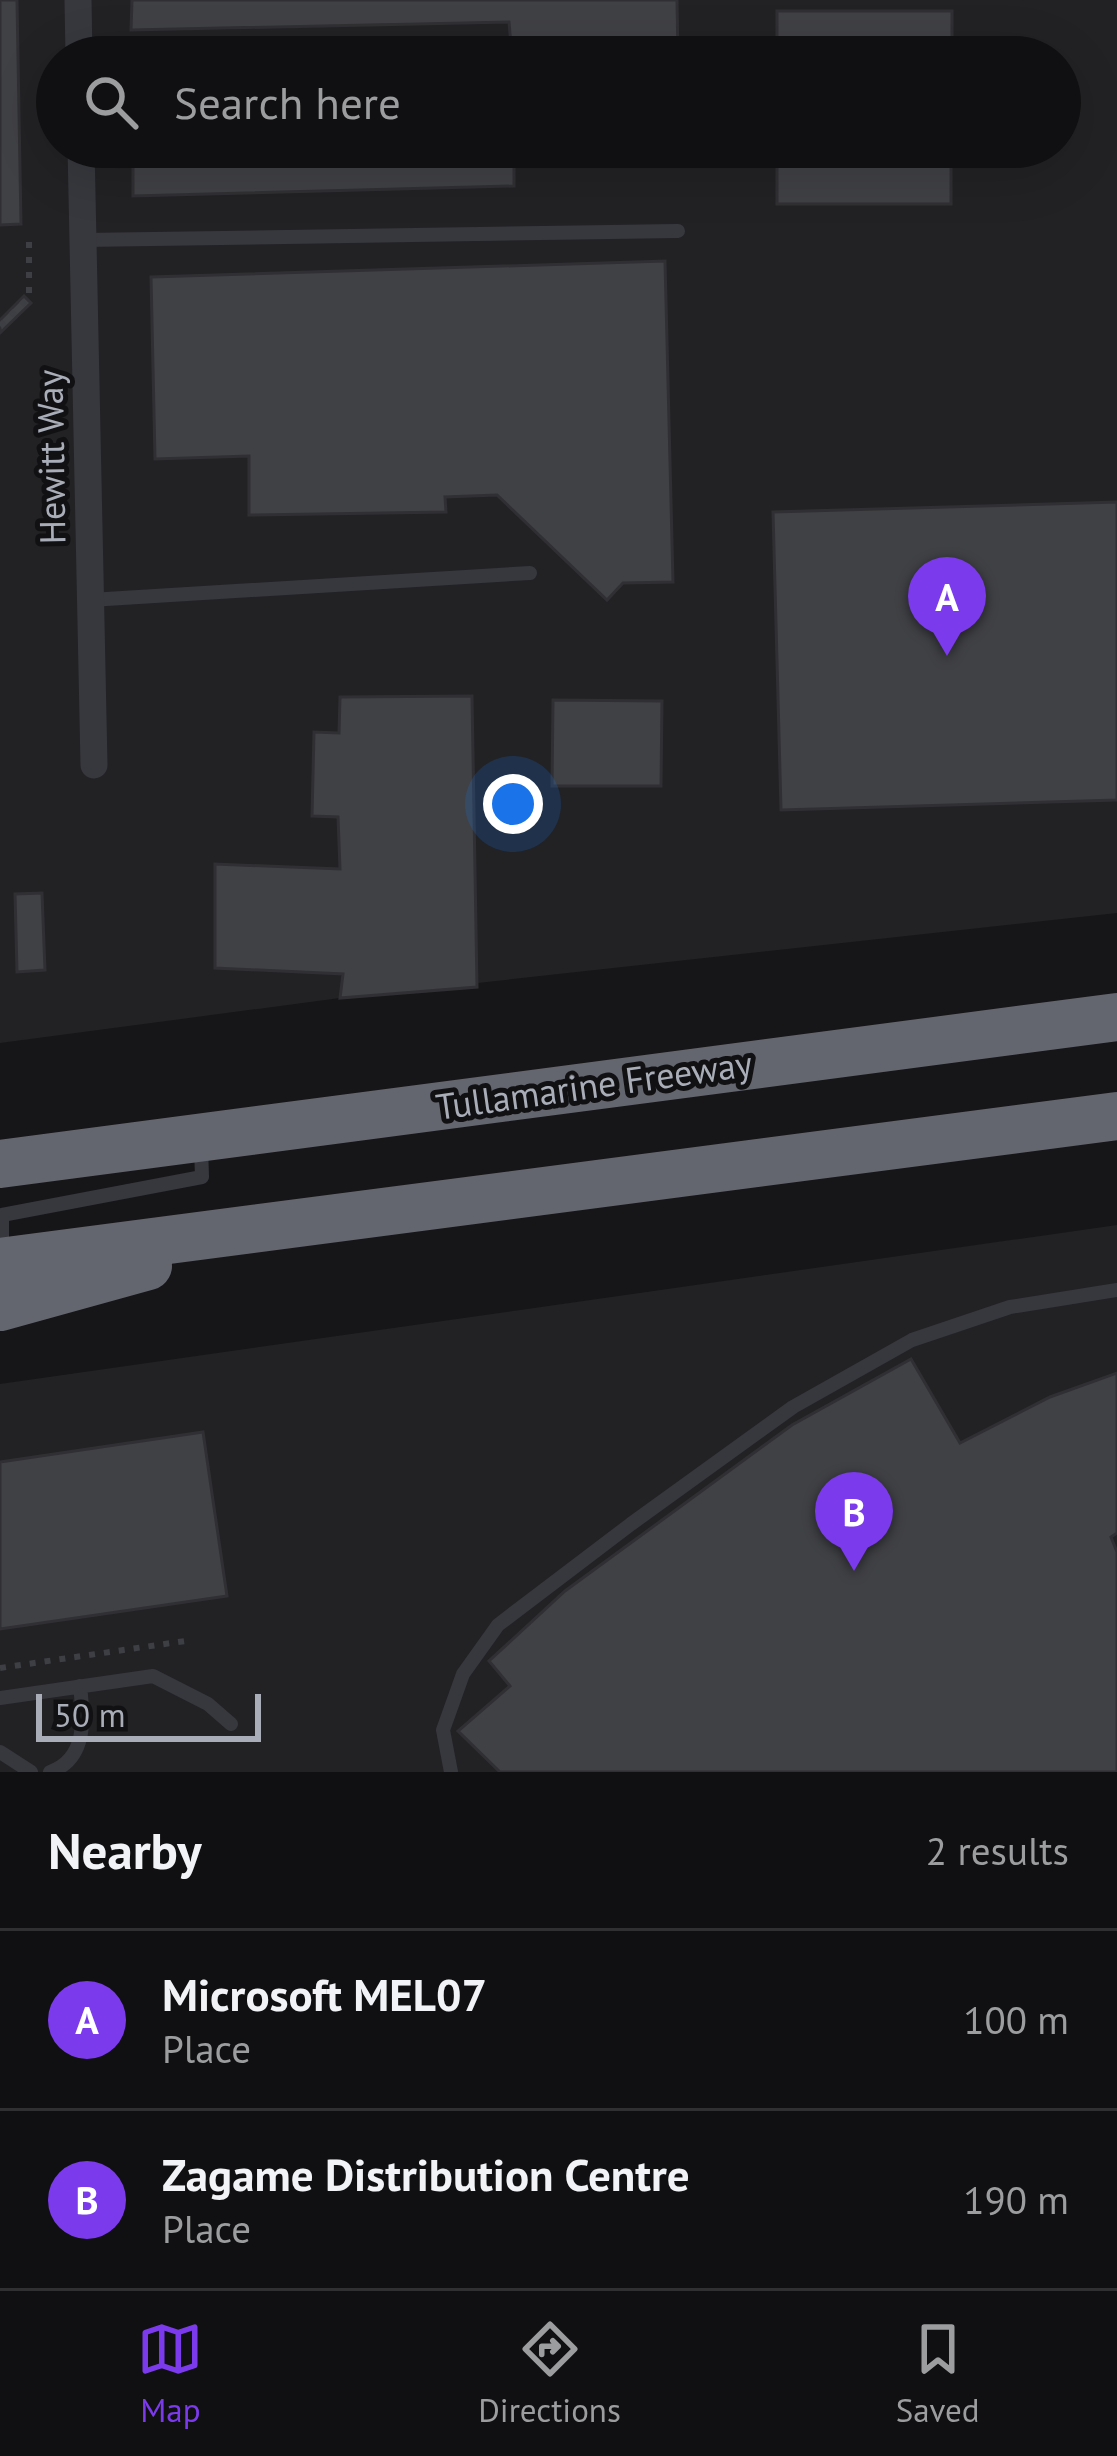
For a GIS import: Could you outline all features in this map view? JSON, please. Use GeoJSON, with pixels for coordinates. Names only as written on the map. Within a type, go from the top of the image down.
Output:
{"type":"FeatureCollection","features":[{"type":"Feature","properties":{"kind":"highway","name":"Tullamarine Freeway"},"geometry":{"type":"LineString","coordinates":[[0,1164],[200,1142],[488,1098],[1117,1017]]}},
{"type":"Feature","properties":{"kind":"highway"},"geometry":{"type":"LineString","coordinates":[[1,1277],[212,1235],[1117,1116]]}},
{"type":"Feature","properties":{"kind":"street"},"geometry":{"type":"LineString","coordinates":[[78,0],[79,36]]}},
{"type":"Feature","properties":{"kind":"street","name":"Hewitt Way"},"geometry":{"type":"LineString","coordinates":[[81,168],[94,765]]}},
{"type":"Feature","properties":{"kind":"lane"},"geometry":{"type":"LineString","coordinates":[[83,240],[678,231]]}},
{"type":"Feature","properties":{"kind":"lane"},"geometry":{"type":"LineString","coordinates":[[90,600],[530,573]]}},
{"type":"Feature","properties":{"kind":"lane"},"geometry":{"type":"LineString","coordinates":[[1,1277],[2,1215],[202,1177],[200,1142]]}},
{"type":"Feature","properties":{"kind":"lane"},"geometry":{"type":"LineString","coordinates":[[451,1772],[443,1730],[463,1674],[498,1625],[649,1511],[793,1407],[912,1340],[1010,1307],[1117,1289]]}},
{"type":"Feature","properties":{"kind":"lane"},"geometry":{"type":"LineString","coordinates":[[0,1698],[153,1676],[208,1704],[231,1724]]}},
{"type":"Feature","properties":{"kind":"lane"},"geometry":{"type":"LineString","coordinates":[[50,1772],[69,1760],[83,1734],[80,1686]]}},
{"type":"Feature","properties":{"kind":"lane"},"geometry":{"type":"LineString","coordinates":[[0,1752],[31,1772]]}},
{"type":"Feature","properties":{"kind":"path"},"geometry":{"type":"LineString","coordinates":[[0,326],[29,297],[29,242]]}},
{"type":"Feature","properties":{"kind":"path"},"geometry":{"type":"LineString","coordinates":[[0,1668],[192,1640]]}},
{"type":"Feature","properties":{"kind":"shaded area"},"geometry":{"type":"Polygon","coordinates":[[[0,0],[1117,0],[1117,913],[340,998],[0,1043],[0,0]]]}},
{"type":"Feature","properties":{"kind":"shaded area"},"geometry":{"type":"Polygon","coordinates":[[[1117,1225],[1117,1772],[0,1772],[0,1384],[1117,1225]]]}},
{"type":"Feature","properties":{"kind":"building"},"geometry":{"type":"Polygon","coordinates":[[[0,0],[17,0],[21,224],[0,225],[0,0]]]}},
{"type":"Feature","properties":{"kind":"building"},"geometry":{"type":"Polygon","coordinates":[[[132,0],[677,0],[678,36],[510,36],[509,22],[131,30],[132,0]]]}},
{"type":"Feature","properties":{"kind":"building"},"geometry":{"type":"Polygon","coordinates":[[[777,11],[952,11],[952,36],[777,36],[777,11]]]}},
{"type":"Feature","properties":{"kind":"building"},"geometry":{"type":"Polygon","coordinates":[[[133,168],[514,168],[514,186],[133,196],[133,168]]]}},
{"type":"Feature","properties":{"kind":"building"},"geometry":{"type":"Polygon","coordinates":[[[777,168],[951,168],[951,204],[777,204],[777,168]]]}},
{"type":"Feature","properties":{"kind":"building"},"geometry":{"type":"Polygon","coordinates":[[[665,261],[673,582],[623,583],[607,600],[497,495],[445,497],[446,512],[249,515],[249,456],[155,459],[151,277],[665,261]]]}},
{"type":"Feature","properties":{"kind":"building"},"geometry":{"type":"Polygon","coordinates":[[[24,296],[31,303],[0,333],[0,320],[24,296]]]}},
{"type":"Feature","properties":{"kind":"building"},"geometry":{"type":"Polygon","coordinates":[[[1117,502],[1117,800],[781,810],[773,512],[1117,502]]]}},
{"type":"Feature","properties":{"kind":"building"},"geometry":{"type":"Polygon","coordinates":[[[472,696],[477,987],[340,998],[343,974],[215,968],[215,864],[340,869],[338,817],[312,816],[314,732],[339,733],[340,697],[472,696]]]}},
{"type":"Feature","properties":{"kind":"building"},"geometry":{"type":"Polygon","coordinates":[[[553,700],[662,701],[661,786],[552,786],[553,700]]]}},
{"type":"Feature","properties":{"kind":"building"},"geometry":{"type":"Polygon","coordinates":[[[42,893],[45,970],[17,972],[15,894],[42,893]]]}},
{"type":"Feature","properties":{"kind":"building"},"geometry":{"type":"Polygon","coordinates":[[[911,1359],[960,1443],[1050,1397],[1117,1373],[1117,1533],[1111,1537],[1117,1552],[1117,1772],[500,1772],[458,1731],[510,1686],[489,1661],[565,1591],[792,1425],[911,1359]]]}},
{"type":"Feature","properties":{"kind":"building"},"geometry":{"type":"Polygon","coordinates":[[[203,1432],[227,1596],[0,1629],[0,1462],[203,1432]]]}},
{"type":"Feature","properties":{"kind":"place","name":"Microsoft MEL07"},"geometry":{"type":"Point","coordinates":[947,656]}},
{"type":"Feature","properties":{"kind":"place","name":"Zagame Distribution Centre"},"geometry":{"type":"Point","coordinates":[854,1571]}}]}
